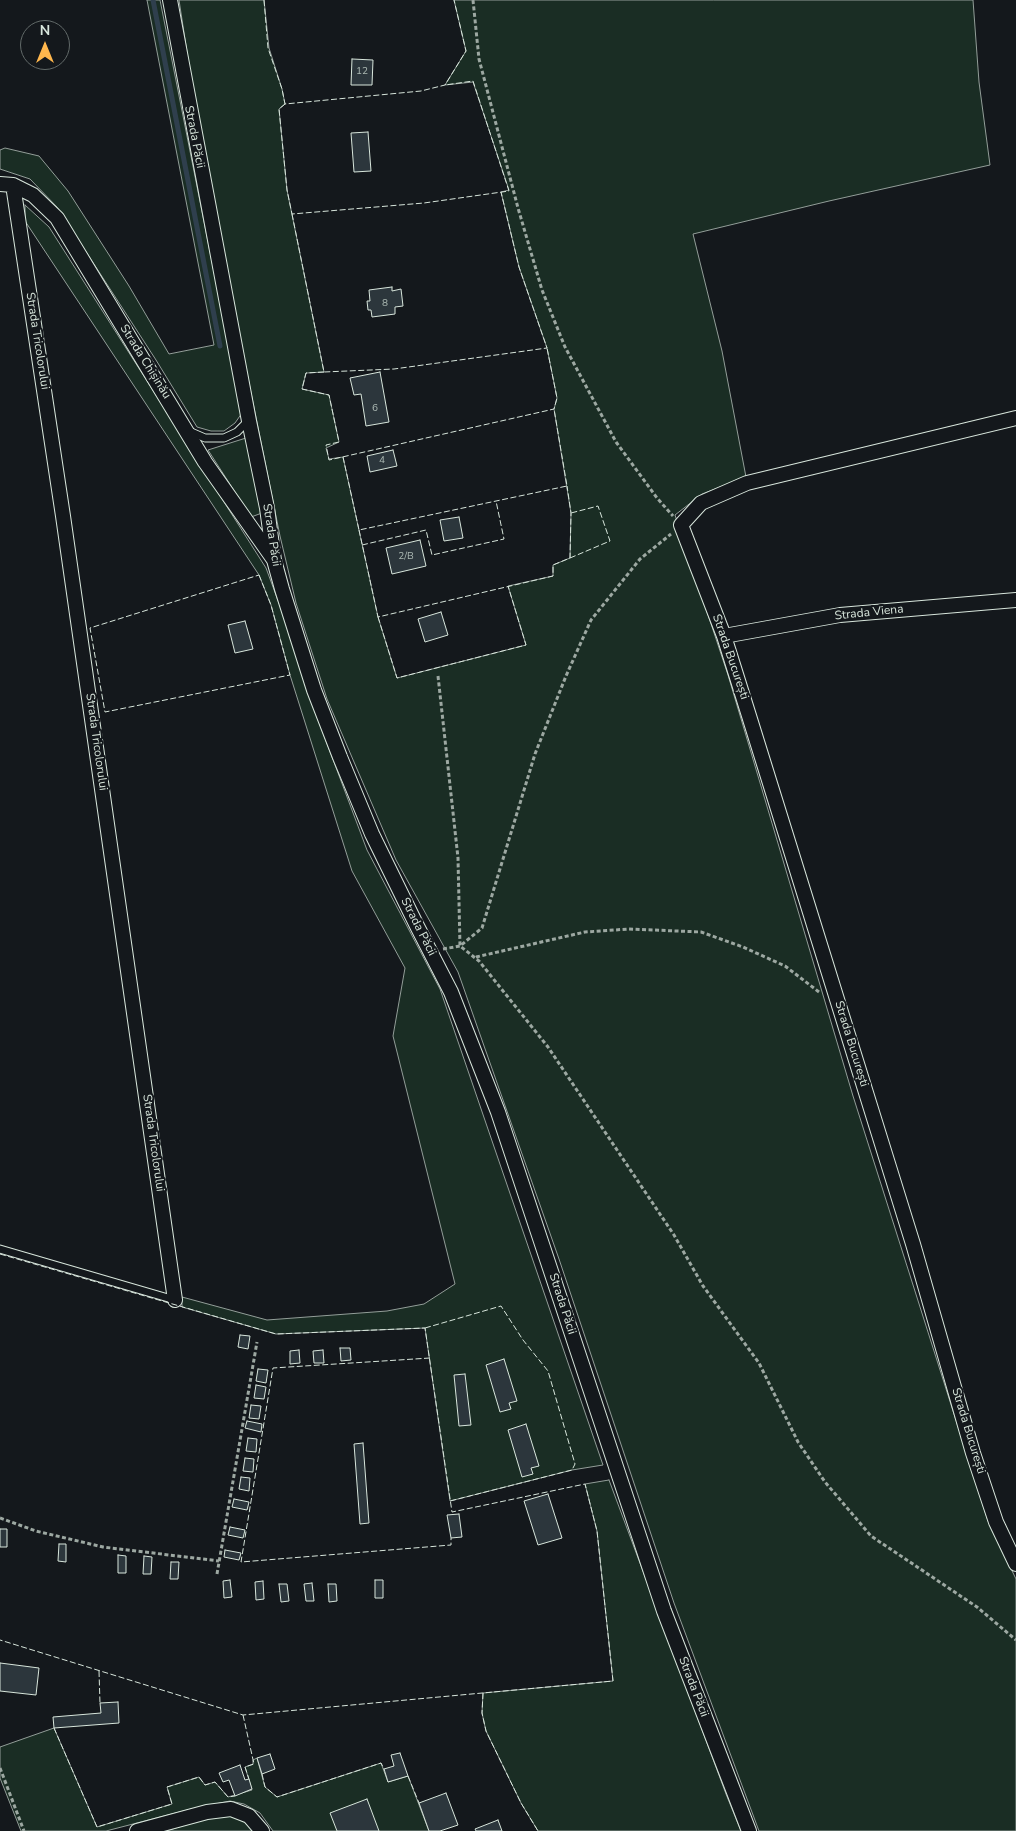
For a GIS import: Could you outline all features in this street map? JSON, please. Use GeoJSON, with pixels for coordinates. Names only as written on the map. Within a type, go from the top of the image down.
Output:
{"type":"FeatureCollection","features":[{"type":"Feature","properties":{"kind":"street","name":"Strada Păcii"},"geometry":{"type":"LineString","coordinates":[[170,0],[267,508],[274,560],[314,690],[372,834],[451,992],[498,1112],[664,1611],[750,1831]]}},
{"type":"Feature","properties":{"kind":"street","name":"Strada Chișinău"},"geometry":{"type":"LineString","coordinates":[[6,184],[33,195],[56,218],[205,462],[274,560]]}},
{"type":"Feature","properties":{"kind":"street","name":"Strada Tricolorului"},"geometry":{"type":"LineString","coordinates":[[6,184],[65,525],[175,1300]]}},
{"type":"Feature","properties":{"kind":"street"},"geometry":{"type":"LineString","coordinates":[[681,525],[701,503],[747,483],[1016,418]]}},
{"type":"Feature","properties":{"kind":"street","name":"Strada București"},"geometry":{"type":"LineString","coordinates":[[681,525],[724,636],[913,1244],[974,1453],[996,1522],[1016,1564]]}},
{"type":"Feature","properties":{"kind":"street","name":"Strada Viena"},"geometry":{"type":"LineString","coordinates":[[724,636],[840,615],[1016,600]]}},
{"type":"Feature","properties":{"kind":"street"},"geometry":{"type":"LineString","coordinates":[[137,1831],[208,1812],[231,1808],[249,1816],[262,1831]]}},
{"type":"Feature","properties":{"kind":"lane"},"geometry":{"type":"LineString","coordinates":[[187,430],[205,438],[224,438],[237,432],[249,421]]}},
{"type":"Feature","properties":{"kind":"lane"},"geometry":{"type":"LineString","coordinates":[[0,1250],[175,1300]]}},
{"type":"Feature","properties":{"kind":"path"},"geometry":{"type":"LineString","coordinates":[[430,950],[460,946],[482,928],[535,754],[566,676],[592,620],[640,559],[681,525],[656,498],[616,442],[565,347],[542,290],[518,208],[479,59],[473,0]]}},
{"type":"Feature","properties":{"kind":"path"},"geometry":{"type":"LineString","coordinates":[[438,676],[458,858],[460,946]]}},
{"type":"Feature","properties":{"kind":"path"},"geometry":{"type":"LineString","coordinates":[[475,957],[585,932],[629,929],[701,932],[743,946],[785,966],[820,993]]}},
{"type":"Feature","properties":{"kind":"path"},"geometry":{"type":"LineString","coordinates":[[460,946],[475,957],[548,1047],[674,1235],[703,1286],[759,1363],[798,1442],[825,1482],[871,1536],[978,1608],[1016,1640]]}},
{"type":"Feature","properties":{"kind":"path"},"geometry":{"type":"LineString","coordinates":[[216,1574],[256,1342]]}},
{"type":"Feature","properties":{"kind":"path"},"geometry":{"type":"LineString","coordinates":[[0,1518],[36,1531],[103,1547],[219,1561]]}},
{"type":"Feature","properties":{"kind":"path"},"geometry":{"type":"LineString","coordinates":[[0,1768],[24,1831]]}},
{"type":"Feature","properties":{"kind":"green space"},"geometry":{"type":"Polygon","coordinates":[[[147,0],[160,0],[242,413],[235,423],[224,431],[211,431],[197,427],[57,207],[30,179],[0,169],[0,150],[5,148],[39,156],[68,191],[129,286],[169,354],[214,345],[147,0]]]}},
{"type":"Feature","properties":{"kind":"green space"},"geometry":{"type":"Polygon","coordinates":[[[179,0],[264,0],[269,48],[285,104],[279,109],[287,190],[324,372],[306,373],[302,389],[329,395],[339,442],[326,448],[329,459],[343,457],[378,617],[397,678],[526,645],[508,586],[553,576],[553,565],[570,558],[571,513],[554,409],[557,398],[547,348],[519,267],[501,192],[509,190],[473,82],[445,85],[466,51],[454,0],[973,0],[979,82],[990,165],[693,234],[722,351],[746,477],[702,494],[675,515],[728,675],[853,1096],[988,1521],[1016,1579],[1016,1831],[759,1831],[674,1603],[559,1259],[458,972],[396,860],[327,699],[296,603],[280,536],[196,111],[179,0]]]}},
{"type":"Feature","properties":{"kind":"green space"},"geometry":{"type":"Polygon","coordinates":[[[25,205],[49,227],[266,568],[290,633],[311,701],[367,850],[440,989],[603,1465],[572,1470],[450,1501],[425,1328],[276,1334],[182,1307],[182,1297],[267,1320],[387,1311],[424,1304],[455,1284],[393,1036],[405,968],[352,871],[290,675],[271,605],[259,575],[25,221],[25,205]]]}},
{"type":"Feature","properties":{"kind":"green space"},"geometry":{"type":"Polygon","coordinates":[[[246,438],[262,513],[251,517],[208,450],[246,438]]]}},
{"type":"Feature","properties":{"kind":"green space"},"geometry":{"type":"Polygon","coordinates":[[[609,1480],[741,1831],[538,1831],[521,1803],[486,1731],[482,1713],[483,1693],[613,1681],[597,1531],[585,1484],[609,1480]]]}},
{"type":"Feature","properties":{"kind":"green space"},"geometry":{"type":"Polygon","coordinates":[[[54,1728],[97,1827],[172,1804],[167,1787],[199,1777],[205,1785],[215,1782],[228,1797],[252,1790],[245,1767],[253,1764],[253,1760],[257,1758],[265,1787],[277,1797],[381,1763],[388,1782],[408,1776],[429,1831],[273,1831],[260,1813],[244,1804],[230,1801],[106,1831],[21,1831],[0,1778],[0,1747],[54,1728]]]}},
{"type":"Feature","properties":{"kind":"green space"},"geometry":{"type":"Polygon","coordinates":[[[231,1815],[248,1824],[254,1831],[166,1831],[211,1817],[231,1815]]]}},
{"type":"Feature","properties":{"kind":"building"},"geometry":{"type":"Polygon","coordinates":[[[352,59],[373,60],[372,85],[351,85],[352,59]]]}},
{"type":"Feature","properties":{"kind":"building"},"geometry":{"type":"Polygon","coordinates":[[[368,132],[371,171],[354,172],[351,133],[368,132]]]}},
{"type":"Feature","properties":{"kind":"building"},"geometry":{"type":"Polygon","coordinates":[[[392,287],[392,291],[401,289],[403,306],[395,307],[395,314],[372,317],[371,310],[368,310],[367,301],[370,301],[369,290],[392,287]]]}},
{"type":"Feature","properties":{"kind":"building"},"geometry":{"type":"Polygon","coordinates":[[[380,372],[389,422],[366,426],[361,394],[354,395],[350,378],[380,372]]]}},
{"type":"Feature","properties":{"kind":"building"},"geometry":{"type":"Polygon","coordinates":[[[393,450],[397,466],[370,472],[367,456],[393,450]]]}},
{"type":"Feature","properties":{"kind":"building"},"geometry":{"type":"Polygon","coordinates":[[[459,517],[463,538],[444,541],[440,520],[459,517]]]}},
{"type":"Feature","properties":{"kind":"building"},"geometry":{"type":"Polygon","coordinates":[[[420,540],[426,566],[392,574],[386,548],[420,540]]]}},
{"type":"Feature","properties":{"kind":"building"},"geometry":{"type":"Polygon","coordinates":[[[441,612],[448,635],[425,642],[418,619],[441,612]]]}},
{"type":"Feature","properties":{"kind":"building"},"geometry":{"type":"Polygon","coordinates":[[[245,621],[253,649],[235,653],[228,625],[245,621]]]}},
{"type":"Feature","properties":{"kind":"building"},"geometry":{"type":"Polygon","coordinates":[[[240,1335],[250,1336],[248,1349],[238,1347],[240,1335]]]}},
{"type":"Feature","properties":{"kind":"building"},"geometry":{"type":"Polygon","coordinates":[[[340,1348],[350,1348],[351,1360],[341,1361],[340,1348]]]}},
{"type":"Feature","properties":{"kind":"building"},"geometry":{"type":"Polygon","coordinates":[[[299,1350],[300,1363],[290,1364],[290,1351],[299,1350]]]}},
{"type":"Feature","properties":{"kind":"building"},"geometry":{"type":"Polygon","coordinates":[[[323,1350],[324,1363],[314,1363],[313,1351],[323,1350]]]}},
{"type":"Feature","properties":{"kind":"building"},"geometry":{"type":"Polygon","coordinates":[[[504,1359],[517,1401],[509,1403],[511,1409],[500,1412],[486,1365],[504,1359]]]}},
{"type":"Feature","properties":{"kind":"building"},"geometry":{"type":"Polygon","coordinates":[[[258,1369],[268,1370],[266,1383],[256,1381],[258,1369]]]}},
{"type":"Feature","properties":{"kind":"building"},"geometry":{"type":"Polygon","coordinates":[[[465,1374],[471,1425],[459,1426],[454,1375],[465,1374]]]}},
{"type":"Feature","properties":{"kind":"building"},"geometry":{"type":"Polygon","coordinates":[[[256,1385],[266,1387],[264,1399],[254,1398],[256,1385]]]}},
{"type":"Feature","properties":{"kind":"building"},"geometry":{"type":"Polygon","coordinates":[[[251,1405],[261,1406],[259,1419],[249,1418],[251,1405]]]}},
{"type":"Feature","properties":{"kind":"building"},"geometry":{"type":"Polygon","coordinates":[[[247,1421],[262,1424],[261,1432],[245,1428],[247,1421]]]}},
{"type":"Feature","properties":{"kind":"building"},"geometry":{"type":"Polygon","coordinates":[[[526,1424],[539,1466],[531,1468],[533,1474],[522,1477],[508,1430],[526,1424]]]}},
{"type":"Feature","properties":{"kind":"building"},"geometry":{"type":"Polygon","coordinates":[[[248,1438],[257,1439],[256,1452],[246,1451],[248,1438]]]}},
{"type":"Feature","properties":{"kind":"building"},"geometry":{"type":"Polygon","coordinates":[[[363,1443],[369,1523],[360,1524],[354,1444],[363,1443]]]}},
{"type":"Feature","properties":{"kind":"building"},"geometry":{"type":"Polygon","coordinates":[[[245,1458],[254,1459],[253,1472],[243,1471],[245,1458]]]}},
{"type":"Feature","properties":{"kind":"building"},"geometry":{"type":"Polygon","coordinates":[[[241,1477],[250,1478],[249,1491],[239,1489],[241,1477]]]}},
{"type":"Feature","properties":{"kind":"building"},"geometry":{"type":"Polygon","coordinates":[[[548,1494],[562,1538],[538,1545],[524,1501],[548,1494]]]}},
{"type":"Feature","properties":{"kind":"building"},"geometry":{"type":"Polygon","coordinates":[[[234,1499],[249,1502],[247,1510],[232,1507],[234,1499]]]}},
{"type":"Feature","properties":{"kind":"building"},"geometry":{"type":"Polygon","coordinates":[[[459,1514],[462,1537],[451,1538],[447,1515],[459,1514]]]}},
{"type":"Feature","properties":{"kind":"building"},"geometry":{"type":"Polygon","coordinates":[[[230,1527],[245,1530],[243,1538],[228,1535],[230,1527]]]}},
{"type":"Feature","properties":{"kind":"building"},"geometry":{"type":"Polygon","coordinates":[[[0,1529],[7,1529],[7,1547],[0,1547],[0,1529]]]}},
{"type":"Feature","properties":{"kind":"building"},"geometry":{"type":"Polygon","coordinates":[[[59,1544],[66,1544],[66,1562],[58,1561],[59,1544]]]}},
{"type":"Feature","properties":{"kind":"building"},"geometry":{"type":"Polygon","coordinates":[[[225,1550],[241,1553],[239,1560],[224,1557],[225,1550]]]}},
{"type":"Feature","properties":{"kind":"building"},"geometry":{"type":"Polygon","coordinates":[[[118,1555],[126,1556],[126,1573],[118,1573],[118,1555]]]}},
{"type":"Feature","properties":{"kind":"building"},"geometry":{"type":"Polygon","coordinates":[[[144,1556],[152,1557],[151,1574],[143,1574],[144,1556]]]}},
{"type":"Feature","properties":{"kind":"building"},"geometry":{"type":"Polygon","coordinates":[[[171,1562],[179,1562],[178,1579],[170,1579],[171,1562]]]}},
{"type":"Feature","properties":{"kind":"building"},"geometry":{"type":"Polygon","coordinates":[[[230,1580],[232,1597],[224,1598],[223,1581],[230,1580]]]}},
{"type":"Feature","properties":{"kind":"building"},"geometry":{"type":"Polygon","coordinates":[[[375,1580],[383,1580],[383,1598],[375,1598],[375,1580]]]}},
{"type":"Feature","properties":{"kind":"building"},"geometry":{"type":"Polygon","coordinates":[[[263,1581],[264,1599],[256,1600],[255,1582],[263,1581]]]}},
{"type":"Feature","properties":{"kind":"building"},"geometry":{"type":"Polygon","coordinates":[[[312,1583],[314,1601],[306,1601],[304,1584],[312,1583]]]}},
{"type":"Feature","properties":{"kind":"building"},"geometry":{"type":"Polygon","coordinates":[[[279,1584],[287,1584],[289,1601],[281,1602],[279,1584]]]}},
{"type":"Feature","properties":{"kind":"building"},"geometry":{"type":"Polygon","coordinates":[[[328,1584],[336,1584],[337,1601],[329,1602],[328,1584]]]}},
{"type":"Feature","properties":{"kind":"building"},"geometry":{"type":"Polygon","coordinates":[[[0,1663],[39,1668],[36,1695],[0,1691],[0,1663]]]}},
{"type":"Feature","properties":{"kind":"building"},"geometry":{"type":"Polygon","coordinates":[[[118,1702],[119,1723],[54,1728],[53,1717],[101,1713],[100,1703],[118,1702]]]}},
{"type":"Feature","properties":{"kind":"building"},"geometry":{"type":"Polygon","coordinates":[[[400,1753],[408,1776],[388,1782],[384,1769],[394,1766],[391,1755],[400,1753]]]}},
{"type":"Feature","properties":{"kind":"building"},"geometry":{"type":"Polygon","coordinates":[[[270,1754],[275,1769],[262,1774],[257,1758],[270,1754]]]}},
{"type":"Feature","properties":{"kind":"building"},"geometry":{"type":"Polygon","coordinates":[[[240,1765],[245,1780],[249,1779],[252,1789],[235,1796],[229,1780],[223,1782],[219,1773],[240,1765]]]}},
{"type":"Feature","properties":{"kind":"building"},"geometry":{"type":"Polygon","coordinates":[[[446,1793],[458,1825],[440,1831],[429,1831],[419,1803],[446,1793]]]}},
{"type":"Feature","properties":{"kind":"building"},"geometry":{"type":"Polygon","coordinates":[[[367,1799],[379,1831],[337,1831],[330,1813],[367,1799]]]}},
{"type":"Feature","properties":{"kind":"building"},"geometry":{"type":"Polygon","coordinates":[[[498,1820],[502,1831],[476,1831],[475,1829],[498,1820]]]}},
{"type":"Feature","properties":{"kind":"waterway"},"geometry":{"type":"LineString","coordinates":[[153,0],[220,346]]}},
{"type":"Feature","properties":{"kind":"fence"},"geometry":{"type":"LineString","coordinates":[[264,0],[268,48],[285,104],[421,91],[445,85],[466,51],[454,0]]}},
{"type":"Feature","properties":{"kind":"fence"},"geometry":{"type":"LineString","coordinates":[[285,104],[279,109],[287,190],[292,214],[424,203],[509,191],[473,81],[445,85]]}},
{"type":"Feature","properties":{"kind":"fence"},"geometry":{"type":"LineString","coordinates":[[292,214],[324,372],[394,369],[547,348],[519,267],[501,192]]}},
{"type":"Feature","properties":{"kind":"fence"},"geometry":{"type":"LineString","coordinates":[[324,372],[306,373],[302,389],[329,395],[339,442],[326,445],[329,460],[554,409],[557,398],[547,348]]}},
{"type":"Feature","properties":{"kind":"fence"},"geometry":{"type":"LineString","coordinates":[[343,457],[359,530],[567,486],[554,409]]}},
{"type":"Feature","properties":{"kind":"fence"},"geometry":{"type":"LineString","coordinates":[[359,530],[378,617],[553,576],[553,565],[570,558],[571,513],[567,486]]}},
{"type":"Feature","properties":{"kind":"fence"},"geometry":{"type":"LineString","coordinates":[[362,545],[426,530],[432,555],[504,539],[496,501]]}},
{"type":"Feature","properties":{"kind":"fence"},"geometry":{"type":"LineString","coordinates":[[570,558],[610,541],[598,506],[571,513]]}},
{"type":"Feature","properties":{"kind":"fence"},"geometry":{"type":"LineString","coordinates":[[259,575],[271,605],[290,675],[105,712],[90,628],[259,575]]}},
{"type":"Feature","properties":{"kind":"fence"},"geometry":{"type":"LineString","coordinates":[[378,617],[397,678],[526,645],[508,586]]}},
{"type":"Feature","properties":{"kind":"fence"},"geometry":{"type":"LineString","coordinates":[[0,1254],[276,1334],[425,1328],[452,1512],[585,1484],[597,1531],[613,1681],[243,1715],[0,1640]]}},
{"type":"Feature","properties":{"kind":"fence"},"geometry":{"type":"LineString","coordinates":[[425,1328],[501,1306],[523,1340],[548,1371],[575,1464],[572,1470],[450,1501]]}},
{"type":"Feature","properties":{"kind":"fence"},"geometry":{"type":"LineString","coordinates":[[430,1358],[273,1368],[241,1562],[451,1545],[451,1538]]}},
{"type":"Feature","properties":{"kind":"fence"},"geometry":{"type":"LineString","coordinates":[[99,1671],[100,1703]]}},
{"type":"Feature","properties":{"kind":"fence"},"geometry":{"type":"LineString","coordinates":[[483,1693],[482,1713],[486,1731],[521,1803],[538,1831]]}},
{"type":"Feature","properties":{"kind":"fence"},"geometry":{"type":"LineString","coordinates":[[243,1715],[254,1764],[245,1767],[249,1779]]}},
{"type":"Feature","properties":{"kind":"fence"},"geometry":{"type":"LineString","coordinates":[[54,1728],[97,1827],[172,1804],[167,1787],[199,1777],[205,1785],[215,1782],[228,1797],[235,1796]]}},
{"type":"Feature","properties":{"kind":"fence"},"geometry":{"type":"LineString","coordinates":[[262,1774],[265,1787],[277,1797],[381,1763],[384,1769]]}},
{"type":"Feature","properties":{"kind":"fence"},"geometry":{"type":"LineString","coordinates":[[408,1776],[419,1803]]}}]}
